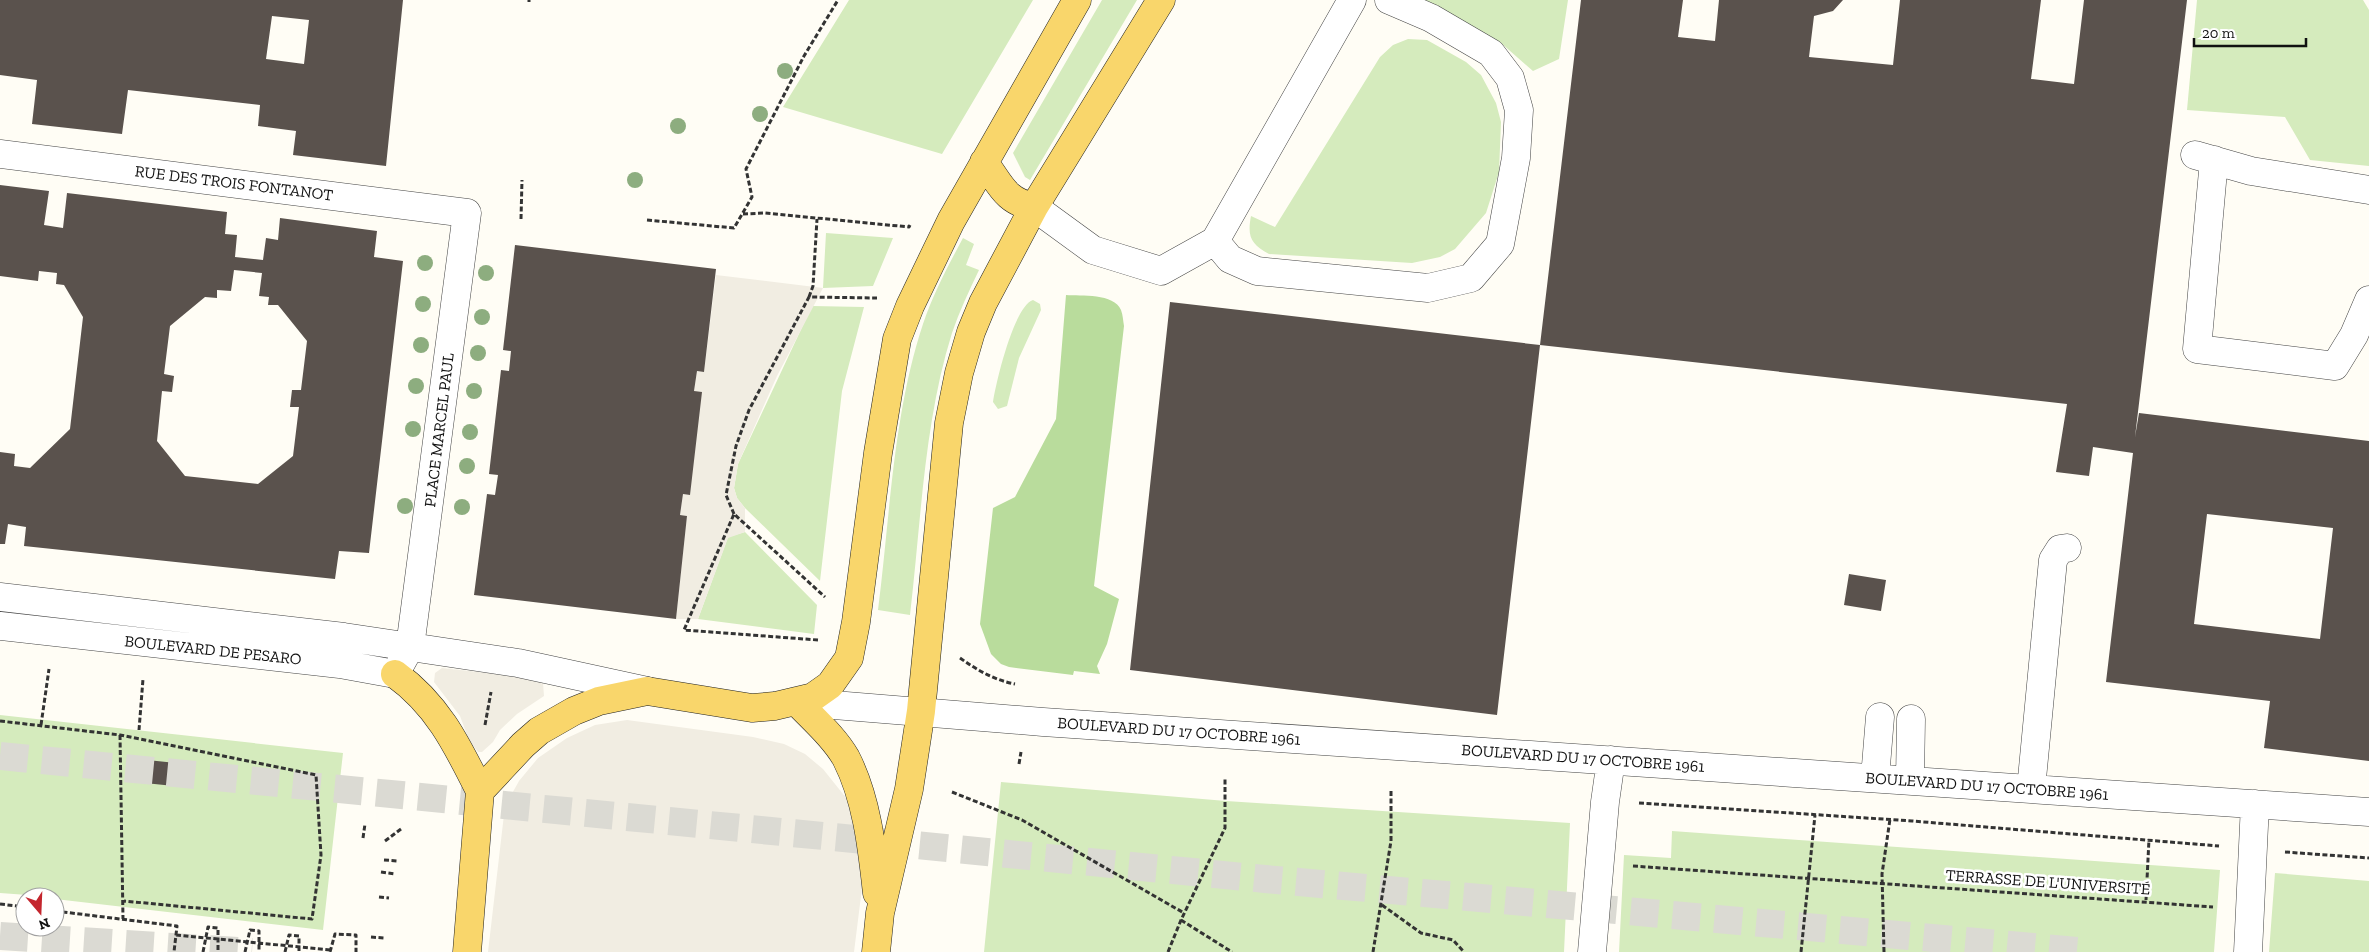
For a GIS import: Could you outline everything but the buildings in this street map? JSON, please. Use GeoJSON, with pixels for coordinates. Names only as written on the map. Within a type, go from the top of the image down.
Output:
{"type":"FeatureCollection","features":[{"type":"Feature","properties":{"kind":"main road"},"geometry":{"type":"LineString","coordinates":[[480,791],[523,745],[539,731],[574,711],[599,701],[647,691],[752,708],[797,702],[813,696],[830,685],[849,658],[855,631],[884,414],[897,339],[910,306],[951,221],[1077,0]]}},
{"type":"Feature","properties":{"kind":"main road"},"geometry":{"type":"LineString","coordinates":[[876,952],[880,913],[909,789],[920,711],[949,422],[959,374],[971,332],[983,304],[1034,207],[1161,0]]}},
{"type":"Feature","properties":{"kind":"main road"},"geometry":{"type":"LineString","coordinates":[[984,162],[1010,197],[1019,203],[1034,207]]}},
{"type":"Feature","properties":{"kind":"main road"},"geometry":{"type":"LineString","coordinates":[[395,674],[419,692],[434,710],[454,739],[480,791],[467,952]]}},
{"type":"Feature","properties":{"kind":"main road"},"geometry":{"type":"LineString","coordinates":[[797,702],[845,757],[858,786],[873,855],[880,913]]}},
{"type":"Feature","properties":{"kind":"street"},"geometry":{"type":"LineString","coordinates":[[1034,207],[1093,250],[1161,271],[1215,241],[1352,0]]}},
{"type":"Feature","properties":{"kind":"street"},"geometry":{"type":"LineString","coordinates":[[1215,241],[1230,259],[1257,271],[1428,288],[1471,278],[1500,244],[1516,158],[1519,110],[1510,78],[1491,53],[1431,18],[1389,0]]}},
{"type":"Feature","properties":{"kind":"street","name":"RUE DES TROIS FONTANOT"},"geometry":{"type":"LineString","coordinates":[[0,154],[467,213]]}},
{"type":"Feature","properties":{"kind":"street"},"geometry":{"type":"LineString","coordinates":[[2369,190],[2250,171],[2205,158],[2197,349],[2336,366],[2354,335],[2369,300]]}},
{"type":"Feature","properties":{"kind":"street","name":"PLACE MARCEL PAUL"},"geometry":{"type":"LineString","coordinates":[[410,647],[467,213]]}},
{"type":"Feature","properties":{"kind":"street"},"geometry":{"type":"LineString","coordinates":[[2031,789],[2053,560],[2060,549],[2067,548]]}},
{"type":"Feature","properties":{"kind":"street","name":"BOULEVARD DE PESARO"},"geometry":{"type":"LineString","coordinates":[[0,597],[344,637],[518,663],[647,691]]}},
{"type":"Feature","properties":{"kind":"street","name":"BOULEVARD DE PESARO"},"geometry":{"type":"LineString","coordinates":[[0,626],[340,664],[395,674]]}},
{"type":"Feature","properties":{"kind":"street"},"geometry":{"type":"LineString","coordinates":[[395,674],[410,647]]}},
{"type":"Feature","properties":{"kind":"street","name":"BOULEVARD DU 17 OCTOBRE 1961"},"geometry":{"type":"LineString","coordinates":[[797,702],[1043,722],[2369,812]]}},
{"type":"Feature","properties":{"kind":"street"},"geometry":{"type":"LineString","coordinates":[[1875,778],[1880,717]]}},
{"type":"Feature","properties":{"kind":"street"},"geometry":{"type":"LineString","coordinates":[[1910,780],[1911,719]]}},
{"type":"Feature","properties":{"kind":"street"},"geometry":{"type":"LineString","coordinates":[[1592,952],[1605,802],[1611,760]]}},
{"type":"Feature","properties":{"kind":"street"},"geometry":{"type":"LineString","coordinates":[[2248,952],[2255,804]]}},
{"type":"Feature","properties":{"kind":"path"},"geometry":{"type":"LineString","coordinates":[[647,220],[734,228],[752,197],[746,169],[804,56],[838,0]]}},
{"type":"Feature","properties":{"kind":"path"},"geometry":{"type":"LineString","coordinates":[[521,219],[522,180]]}},
{"type":"Feature","properties":{"kind":"path"},"geometry":{"type":"LineString","coordinates":[[742,214],[765,213],[909,227],[913,219]]}},
{"type":"Feature","properties":{"kind":"path"},"geometry":{"type":"LineString","coordinates":[[816,219],[813,286],[750,410],[736,446],[726,495],[734,514],[827,600]]}},
{"type":"Feature","properties":{"kind":"path"},"geometry":{"type":"LineString","coordinates":[[809,297],[876,298]]}},
{"type":"Feature","properties":{"kind":"path"},"geometry":{"type":"LineString","coordinates":[[734,514],[684,630],[820,640],[822,633]]}},
{"type":"Feature","properties":{"kind":"path"},"geometry":{"type":"LineString","coordinates":[[958,657],[993,677],[1018,684]]}},
{"type":"Feature","properties":{"kind":"path"},"geometry":{"type":"LineString","coordinates":[[41,726],[49,669]]}},
{"type":"Feature","properties":{"kind":"path"},"geometry":{"type":"LineString","coordinates":[[139,730],[143,680]]}},
{"type":"Feature","properties":{"kind":"path"},"geometry":{"type":"LineString","coordinates":[[483,732],[492,689]]}},
{"type":"Feature","properties":{"kind":"path"},"geometry":{"type":"LineString","coordinates":[[0,721],[120,734],[316,775],[321,855],[312,919],[124,901]]}},
{"type":"Feature","properties":{"kind":"path"},"geometry":{"type":"LineString","coordinates":[[120,734],[123,920]]}},
{"type":"Feature","properties":{"kind":"path"},"geometry":{"type":"LineString","coordinates":[[1168,952],[1184,913],[1225,828],[1225,778]]}},
{"type":"Feature","properties":{"kind":"path"},"geometry":{"type":"LineString","coordinates":[[1373,952],[1391,841],[1391,789]]}},
{"type":"Feature","properties":{"kind":"path"},"geometry":{"type":"LineString","coordinates":[[952,792],[1022,820],[1184,913]]}},
{"type":"Feature","properties":{"kind":"path"},"geometry":{"type":"LineString","coordinates":[[1630,802],[1890,819],[2369,858]]}},
{"type":"Feature","properties":{"kind":"path"},"geometry":{"type":"LineString","coordinates":[[1800,952],[1815,815]]}},
{"type":"Feature","properties":{"kind":"path"},"geometry":{"type":"LineString","coordinates":[[1884,952],[1882,874],[1886,836],[1890,819]]}},
{"type":"Feature","properties":{"kind":"path"},"geometry":{"type":"LineString","coordinates":[[362,838],[364,824]]}},
{"type":"Feature","properties":{"kind":"path"},"geometry":{"type":"LineString","coordinates":[[385,841],[401,829]]}},
{"type":"Feature","properties":{"kind":"path","name":"TERRASSE DE L'UNIVERSITÉ"},"geometry":{"type":"LineString","coordinates":[[2146,900],[2150,839]]}},
{"type":"Feature","properties":{"kind":"path"},"geometry":{"type":"LineString","coordinates":[[384,860],[398,861]]}},
{"type":"Feature","properties":{"kind":"path","name":"TERRASSE DE L'UNIVERSITÉ"},"geometry":{"type":"LineString","coordinates":[[1632,866],[2213,906]]}},
{"type":"Feature","properties":{"kind":"path"},"geometry":{"type":"LineString","coordinates":[[381,872],[396,874]]}},
{"type":"Feature","properties":{"kind":"path"},"geometry":{"type":"LineString","coordinates":[[379,897],[389,898]]}},
{"type":"Feature","properties":{"kind":"path"},"geometry":{"type":"LineString","coordinates":[[0,904],[15,906]]}},
{"type":"Feature","properties":{"kind":"path"},"geometry":{"type":"LineString","coordinates":[[1382,905],[1421,933],[1453,940],[1464,952]]}},
{"type":"Feature","properties":{"kind":"path"},"geometry":{"type":"LineString","coordinates":[[65,912],[176,926],[174,952]]}},
{"type":"Feature","properties":{"kind":"path"},"geometry":{"type":"LineString","coordinates":[[1181,920],[1232,952]]}},
{"type":"Feature","properties":{"kind":"path"},"geometry":{"type":"LineString","coordinates":[[203,952],[208,927],[218,928],[218,952]]}},
{"type":"Feature","properties":{"kind":"path"},"geometry":{"type":"LineString","coordinates":[[244,952],[250,930],[259,930],[259,952]]}},
{"type":"Feature","properties":{"kind":"path"},"geometry":{"type":"LineString","coordinates":[[176,935],[299,946],[330,951],[334,934],[356,936],[356,952]]}},
{"type":"Feature","properties":{"kind":"path"},"geometry":{"type":"LineString","coordinates":[[285,952],[289,936],[299,936],[299,952]]}},
{"type":"Feature","properties":{"kind":"path"},"geometry":{"type":"LineString","coordinates":[[371,937],[384,938]]}},
{"type":"Feature","properties":{"kind":"green space"},"geometry":{"type":"Polygon","coordinates":[[[849,0],[1033,0],[942,154],[783,107],[849,0]]]}},
{"type":"Feature","properties":{"kind":"green space"},"geometry":{"type":"Polygon","coordinates":[[[1102,0],[1137,0],[1030,180],[1025,177],[1013,153],[1102,0]]]}},
{"type":"Feature","properties":{"kind":"green space"},"geometry":{"type":"Polygon","coordinates":[[[1417,0],[1568,0],[1559,59],[1533,71],[1501,43],[1417,0]]]}},
{"type":"Feature","properties":{"kind":"green space"},"geometry":{"type":"Polygon","coordinates":[[[2197,0],[2363,0],[2369,10],[2369,166],[2310,160],[2285,117],[2187,110],[2197,0]]]}},
{"type":"Feature","properties":{"kind":"green space"},"geometry":{"type":"Polygon","coordinates":[[[1408,39],[1427,40],[1466,62],[1481,75],[1496,103],[1501,122],[1499,172],[1486,213],[1455,249],[1440,257],[1412,263],[1269,254],[1258,247],[1250,235],[1251,216],[1275,227],[1380,57],[1393,45],[1408,39]]]}},
{"type":"Feature","properties":{"kind":"green space"},"geometry":{"type":"Polygon","coordinates":[[[826,233],[893,238],[873,286],[823,288],[826,233]]]}},
{"type":"Feature","properties":{"kind":"green space"},"geometry":{"type":"Polygon","coordinates":[[[963,238],[974,244],[966,265],[979,270],[952,333],[935,402],[929,437],[910,615],[878,610],[899,430],[913,358],[931,302],[963,238]]]}},
{"type":"Feature","properties":{"kind":"green space"},"geometry":{"type":"Polygon","coordinates":[[[1066,295],[1096,296],[1112,301],[1121,310],[1124,326],[1094,586],[1119,599],[1107,644],[1097,666],[1100,674],[1074,671],[1073,675],[1009,667],[1001,664],[991,654],[980,624],[993,508],[1015,497],[1056,419],[1066,295]]]}},
{"type":"Feature","properties":{"kind":"green space"},"geometry":{"type":"Polygon","coordinates":[[[1033,300],[1040,304],[1041,310],[1019,358],[1007,406],[998,409],[993,402],[1007,346],[1019,316],[1026,305],[1033,300]]]}},
{"type":"Feature","properties":{"kind":"green space"},"geometry":{"type":"Polygon","coordinates":[[[812,306],[864,307],[842,391],[820,581],[745,508],[737,498],[734,488],[738,464],[812,306]]]}},
{"type":"Feature","properties":{"kind":"green space"},"geometry":{"type":"Polygon","coordinates":[[[745,532],[817,605],[814,634],[698,619],[728,537],[745,532]]]}},
{"type":"Feature","properties":{"kind":"green space"},"geometry":{"type":"Polygon","coordinates":[[[0,715],[343,753],[323,930],[65,900],[65,887],[15,887],[15,894],[0,893],[0,715]]]}},
{"type":"Feature","properties":{"kind":"green space"},"geometry":{"type":"Polygon","coordinates":[[[1001,782],[1226,801],[1570,823],[1564,952],[984,952],[1001,782]]]}},
{"type":"Feature","properties":{"kind":"green space"},"geometry":{"type":"Polygon","coordinates":[[[1672,831],[2220,870],[2214,952],[1619,952],[1624,855],[1671,858],[1672,831]]]}},
{"type":"Feature","properties":{"kind":"green space"},"geometry":{"type":"Polygon","coordinates":[[[2275,873],[2369,881],[2369,952],[2269,952],[2275,873]]]}},
{"type":"Feature","properties":{"kind":"shaded area"},"geometry":{"type":"Polygon","coordinates":[[[716,275],[823,288],[777,376],[738,464],[734,488],[737,498],[745,508],[745,532],[728,538],[698,619],[676,619],[687,516],[680,515],[683,494],[690,495],[694,391],[697,371],[704,372],[716,275]]]}},
{"type":"Feature","properties":{"kind":"shaded area"},"geometry":{"type":"Polygon","coordinates":[[[442,668],[532,678],[543,683],[544,696],[517,714],[500,730],[493,742],[482,752],[478,752],[469,740],[460,716],[434,682],[435,673],[442,668]]]}},
{"type":"Feature","properties":{"kind":"shaded area"},"geometry":{"type":"Polygon","coordinates":[[[627,720],[753,737],[784,744],[805,754],[823,769],[851,804],[866,856],[854,952],[488,952],[505,806],[519,781],[538,758],[567,738],[595,725],[627,720]]]}},
{"type":"Feature","properties":{"kind":"tunnel"},"geometry":{"type":"LineString","coordinates":[[0,756],[1265,879],[2090,952]]}},
{"type":"Feature","properties":{"kind":"tunnel"},"geometry":{"type":"LineString","coordinates":[[0,936],[252,952]]}}]}
